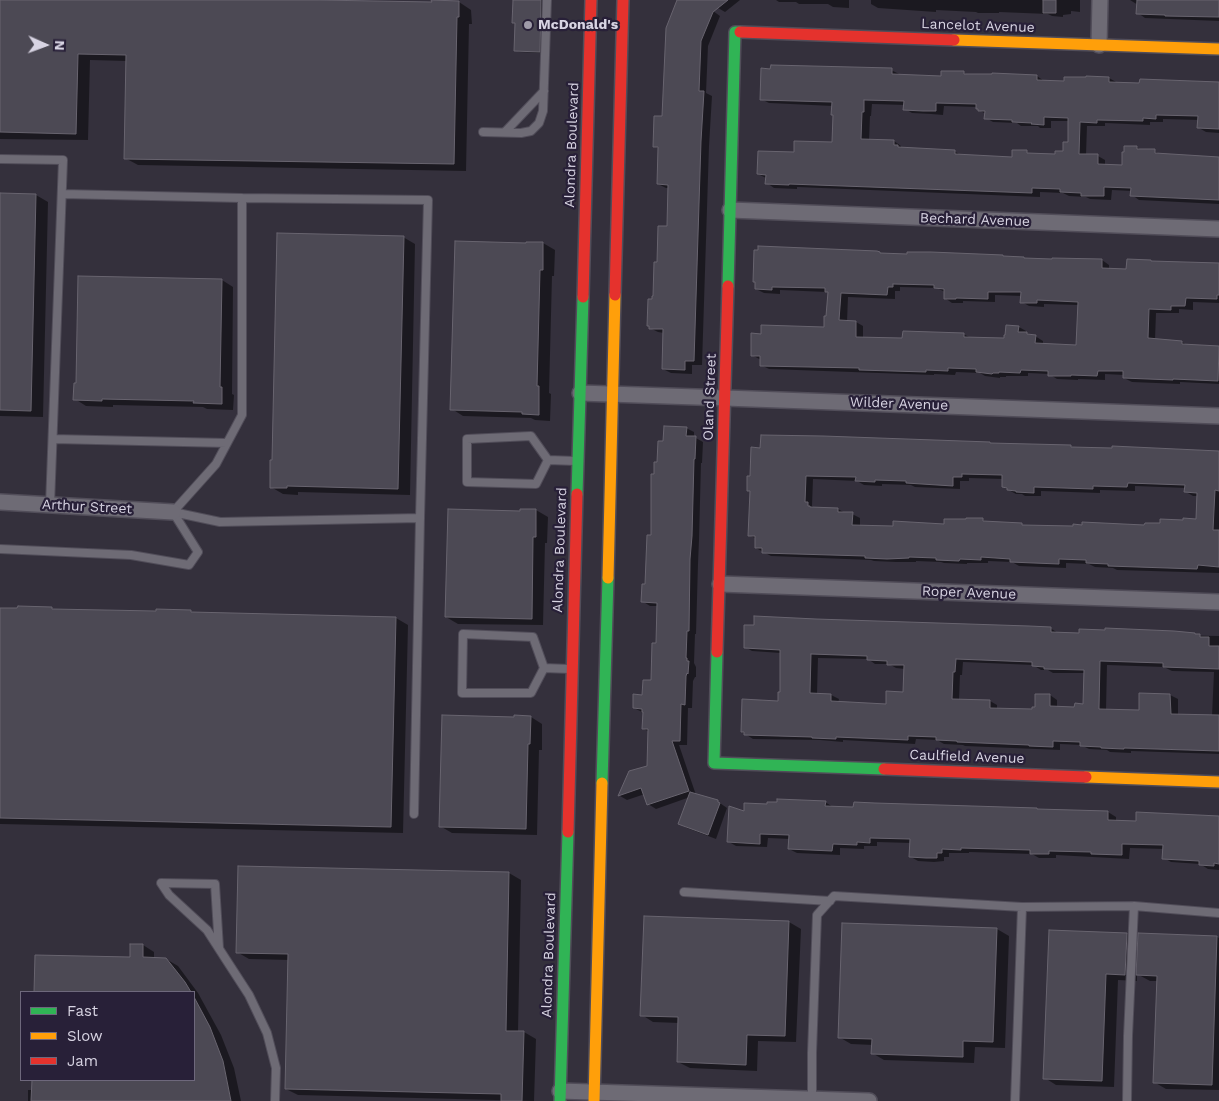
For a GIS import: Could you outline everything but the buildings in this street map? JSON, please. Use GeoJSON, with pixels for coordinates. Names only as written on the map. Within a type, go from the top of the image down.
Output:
{"type":"FeatureCollection","features":[{"type":"Feature","properties":{"kind":"main road","name":"Alondra Boulevard"},"geometry":{"type":"LineString","coordinates":[[560,1096],[591,0]]}},
{"type":"Feature","properties":{"kind":"main road"},"geometry":{"type":"LineString","coordinates":[[594,1096],[623,0]]}},
{"type":"Feature","properties":{"kind":"main road","name":"Lancelot Avenue"},"geometry":{"type":"LineString","coordinates":[[736,32],[1219,49]]}},
{"type":"Feature","properties":{"kind":"main road","name":"Oland Street"},"geometry":{"type":"LineString","coordinates":[[714,763],[736,32]]}},
{"type":"Feature","properties":{"kind":"main road","name":"Caulfield Avenue"},"geometry":{"type":"LineString","coordinates":[[714,763],[1219,782]]}},
{"type":"Feature","properties":{"kind":"street"},"geometry":{"type":"LineString","coordinates":[[1099,45],[1100,0]]}},
{"type":"Feature","properties":{"kind":"street","name":"Bechard Avenue"},"geometry":{"type":"LineString","coordinates":[[730,210],[1219,229]]}},
{"type":"Feature","properties":{"kind":"street","name":"Wilder Avenue"},"geometry":{"type":"LineString","coordinates":[[580,393],[1219,416]]}},
{"type":"Feature","properties":{"kind":"street","name":"Arthur Street"},"geometry":{"type":"LineString","coordinates":[[0,502],[173,512]]}},
{"type":"Feature","properties":{"kind":"street","name":"Roper Avenue"},"geometry":{"type":"LineString","coordinates":[[720,584],[1219,602]]}},
{"type":"Feature","properties":{"kind":"street"},"geometry":{"type":"LineString","coordinates":[[560,1096],[869,1101]]}},
{"type":"Feature","properties":{"kind":"lane"},"geometry":{"type":"LineString","coordinates":[[484,132],[521,133],[531,131],[539,123],[543,112],[547,0]]}},
{"type":"Feature","properties":{"kind":"lane"},"geometry":{"type":"LineString","coordinates":[[505,132],[544,91]]}},
{"type":"Feature","properties":{"kind":"lane"},"geometry":{"type":"LineString","coordinates":[[0,159],[63,160],[50,504]]}},
{"type":"Feature","properties":{"kind":"lane"},"geometry":{"type":"LineString","coordinates":[[62,194],[428,200],[414,814]]}},
{"type":"Feature","properties":{"kind":"lane"},"geometry":{"type":"LineString","coordinates":[[173,512],[216,464],[242,415],[242,198]]}},
{"type":"Feature","properties":{"kind":"lane"},"geometry":{"type":"LineString","coordinates":[[531,436],[548,460],[536,484],[467,482],[467,439],[531,436]]}},
{"type":"Feature","properties":{"kind":"lane"},"geometry":{"type":"LineString","coordinates":[[53,439],[227,443]]}},
{"type":"Feature","properties":{"kind":"lane"},"geometry":{"type":"LineString","coordinates":[[548,460],[578,461]]}},
{"type":"Feature","properties":{"kind":"lane"},"geometry":{"type":"LineString","coordinates":[[173,512],[220,522],[420,518]]}},
{"type":"Feature","properties":{"kind":"lane"},"geometry":{"type":"LineString","coordinates":[[0,549],[131,555],[189,565],[198,552],[173,512]]}},
{"type":"Feature","properties":{"kind":"lane"},"geometry":{"type":"LineString","coordinates":[[463,634],[533,636],[544,668],[532,693],[462,693],[463,634]]}},
{"type":"Feature","properties":{"kind":"lane"},"geometry":{"type":"LineString","coordinates":[[544,668],[572,669]]}},
{"type":"Feature","properties":{"kind":"lane"},"geometry":{"type":"LineString","coordinates":[[219,948],[215,884],[161,883],[169,895],[207,930],[249,995],[267,1033],[276,1068],[273,1100]]}},
{"type":"Feature","properties":{"kind":"lane"},"geometry":{"type":"LineString","coordinates":[[684,892],[830,901]]}},
{"type":"Feature","properties":{"kind":"lane"},"geometry":{"type":"LineString","coordinates":[[812,1099],[817,915],[834,896],[1022,907],[1134,906],[1219,913]]}},
{"type":"Feature","properties":{"kind":"lane"},"geometry":{"type":"LineString","coordinates":[[1127,1101],[1134,906]]}},
{"type":"Feature","properties":{"kind":"lane"},"geometry":{"type":"LineString","coordinates":[[1015,1101],[1022,907]]}},
{"type":"Feature","properties":{"kind":"traffic: fast"},"geometry":{"type":"LineString","coordinates":[[728,286],[735,32],[740,32]]}},
{"type":"Feature","properties":{"kind":"traffic: fast"},"geometry":{"type":"LineString","coordinates":[[577,494],[583,297]]}},
{"type":"Feature","properties":{"kind":"traffic: fast"},"geometry":{"type":"LineString","coordinates":[[602,783],[608,578]]}},
{"type":"Feature","properties":{"kind":"traffic: fast"},"geometry":{"type":"LineString","coordinates":[[717,652],[714,763],[884,769]]}},
{"type":"Feature","properties":{"kind":"traffic: fast"},"geometry":{"type":"LineString","coordinates":[[560,1101],[568,832]]}},
{"type":"Feature","properties":{"kind":"traffic: slow"},"geometry":{"type":"LineString","coordinates":[[954,40],[1219,49]]}},
{"type":"Feature","properties":{"kind":"traffic: slow"},"geometry":{"type":"LineString","coordinates":[[608,578],[615,295]]}},
{"type":"Feature","properties":{"kind":"traffic: slow"},"geometry":{"type":"LineString","coordinates":[[1086,777],[1219,782]]}},
{"type":"Feature","properties":{"kind":"traffic: slow"},"geometry":{"type":"LineString","coordinates":[[594,1101],[602,783]]}},
{"type":"Feature","properties":{"kind":"traffic: jam"},"geometry":{"type":"LineString","coordinates":[[583,297],[591,0]]}},
{"type":"Feature","properties":{"kind":"traffic: jam"},"geometry":{"type":"LineString","coordinates":[[615,295],[623,0]]}},
{"type":"Feature","properties":{"kind":"traffic: jam"},"geometry":{"type":"LineString","coordinates":[[740,32],[954,40]]}},
{"type":"Feature","properties":{"kind":"traffic: jam"},"geometry":{"type":"LineString","coordinates":[[717,652],[728,286]]}},
{"type":"Feature","properties":{"kind":"traffic: jam"},"geometry":{"type":"LineString","coordinates":[[568,832],[577,494]]}},
{"type":"Feature","properties":{"kind":"traffic: jam"},"geometry":{"type":"LineString","coordinates":[[884,769],[1086,777]]}},
{"type":"Feature","properties":{"kind":"place","name":"McDonald's"},"geometry":{"type":"Point","coordinates":[528,25]}}]}
